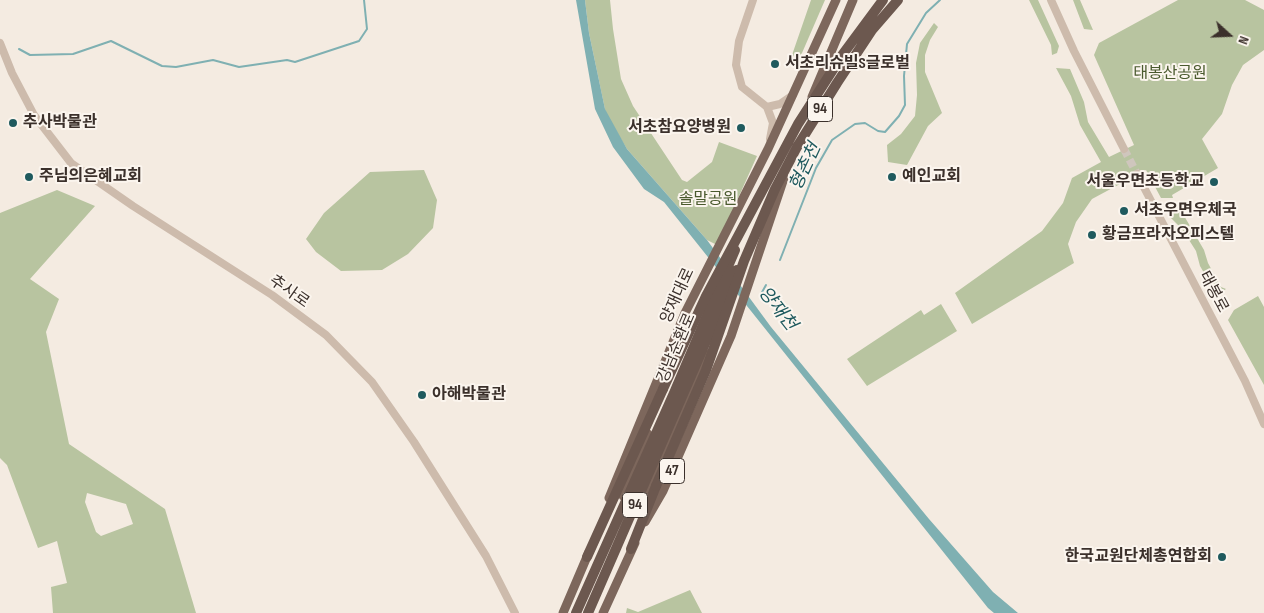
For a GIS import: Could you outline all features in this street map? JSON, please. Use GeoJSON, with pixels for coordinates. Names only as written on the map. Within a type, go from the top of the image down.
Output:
{"type":"FeatureCollection","features":[{"type":"Feature","properties":{"kind":"highway","name":"강남순환로"},"geometry":{"type":"LineString","coordinates":[[678,395],[746,224],[774,168],[823,84],[883,0]]}},
{"type":"Feature","properties":{"kind":"highway","name":"강남순환로"},"geometry":{"type":"LineString","coordinates":[[599,559],[757,226],[797,147],[872,30],[898,0]]}},
{"type":"Feature","properties":{"kind":"highway"},"geometry":{"type":"LineString","coordinates":[[587,557],[706,296],[746,224]]}},
{"type":"Feature","properties":{"kind":"highway"},"geometry":{"type":"LineString","coordinates":[[631,549],[706,370],[757,226]]}},
{"type":"Feature","properties":{"kind":"highway","name":"94"},"geometry":{"type":"LineString","coordinates":[[588,613],[678,395]]}},
{"type":"Feature","properties":{"kind":"highway"},"geometry":{"type":"LineString","coordinates":[[576,613],[599,559]]}},
{"type":"Feature","properties":{"kind":"main road","name":"양재대로"},"geometry":{"type":"LineString","coordinates":[[564,613],[620,469],[700,282],[729,229],[768,149],[836,0]]}},
{"type":"Feature","properties":{"kind":"main road","name":"47"},"geometry":{"type":"LineString","coordinates":[[603,613],[631,549],[663,491],[735,326],[758,253],[817,83],[853,0]]}},
{"type":"Feature","properties":{"kind":"main road"},"geometry":{"type":"LineString","coordinates":[[602,582],[651,480],[699,371],[753,269]]}},
{"type":"Feature","properties":{"kind":"main road"},"geometry":{"type":"LineString","coordinates":[[599,559],[683,344],[700,282]]}},
{"type":"Feature","properties":{"kind":"street"},"geometry":{"type":"LineString","coordinates":[[753,0],[739,42],[736,65],[742,87],[767,107],[773,123],[768,149]]}},
{"type":"Feature","properties":{"kind":"street"},"geometry":{"type":"LineString","coordinates":[[1051,0],[1074,51],[1124,149]]}},
{"type":"Feature","properties":{"kind":"street","name":"추사로"},"geometry":{"type":"LineString","coordinates":[[0,43],[12,73],[34,115],[71,163],[133,206],[272,295],[326,336],[372,382],[414,442],[486,556],[515,613]]}},
{"type":"Feature","properties":{"kind":"street"},"geometry":{"type":"LineString","coordinates":[[767,107],[780,104],[792,95]]}},
{"type":"Feature","properties":{"kind":"street","name":"태봉로"},"geometry":{"type":"LineString","coordinates":[[1137,174],[1245,381],[1264,424]]}},
{"type":"Feature","properties":{"kind":"green space","name":"솔말공원"},"geometry":{"type":"Polygon","coordinates":[[[585,0],[610,0],[621,79],[633,106],[682,180],[687,182],[712,162],[719,142],[757,156],[717,245],[707,240],[627,149],[606,114],[589,33],[585,0]]]}},
{"type":"Feature","properties":{"kind":"green space"},"geometry":{"type":"Polygon","coordinates":[[[811,0],[825,0],[802,53],[797,59],[792,55],[811,0]]]}},
{"type":"Feature","properties":{"kind":"green space"},"geometry":{"type":"Polygon","coordinates":[[[1029,0],[1038,0],[1059,46],[1057,53],[1052,55],[1051,45],[1029,0]]]}},
{"type":"Feature","properties":{"kind":"green space"},"geometry":{"type":"Polygon","coordinates":[[[1073,0],[1080,0],[1093,30],[1084,29],[1073,0]]]}},
{"type":"Feature","properties":{"kind":"green space","name":"태봉산공원"},"geometry":{"type":"Polygon","coordinates":[[[1178,0],[1245,0],[1264,10],[1264,50],[1243,65],[1232,85],[1222,114],[1202,139],[1218,168],[1172,195],[1173,198],[1161,198],[1146,170],[1092,199],[1076,222],[1068,244],[1074,263],[972,324],[955,293],[1042,231],[1063,203],[1072,178],[1101,162],[1080,125],[1071,96],[1056,68],[1070,69],[1084,102],[1088,122],[1109,157],[1134,145],[1094,55],[1099,43],[1178,0]]]}},
{"type":"Feature","properties":{"kind":"green space"},"geometry":{"type":"Polygon","coordinates":[[[934,23],[938,27],[930,40],[925,55],[925,72],[942,113],[928,126],[907,165],[888,162],[887,145],[901,134],[915,116],[917,95],[916,63],[920,43],[934,23]]]}},
{"type":"Feature","properties":{"kind":"green space"},"geometry":{"type":"Polygon","coordinates":[[[424,170],[437,200],[433,228],[408,254],[382,270],[341,271],[316,252],[306,239],[324,213],[370,172],[424,170]]]}},
{"type":"Feature","properties":{"kind":"green space"},"geometry":{"type":"Polygon","coordinates":[[[57,190],[95,206],[30,279],[59,299],[46,332],[69,444],[165,509],[196,613],[53,613],[51,587],[67,583],[57,541],[38,548],[7,465],[0,458],[0,213],[57,190]],[[87,493],[85,502],[96,532],[101,536],[133,524],[126,504],[87,493]]]}},
{"type":"Feature","properties":{"kind":"green space"},"geometry":{"type":"Polygon","coordinates":[[[1176,202],[1204,250],[1208,263],[1221,287],[1226,289],[1223,291],[1214,290],[1200,266],[1196,251],[1182,229],[1171,218],[1169,206],[1176,202]]]}},
{"type":"Feature","properties":{"kind":"green space"},"geometry":{"type":"Polygon","coordinates":[[[1258,296],[1264,307],[1264,385],[1228,320],[1234,310],[1258,296]]]}},
{"type":"Feature","properties":{"kind":"green space"},"geometry":{"type":"Polygon","coordinates":[[[941,304],[957,331],[867,386],[847,359],[921,310],[924,315],[941,304]]]}},
{"type":"Feature","properties":{"kind":"green space"},"geometry":{"type":"Polygon","coordinates":[[[690,590],[702,613],[626,613],[627,608],[638,612],[690,590]]]}},
{"type":"Feature","properties":{"kind":"water"},"geometry":{"type":"Polygon","coordinates":[[[576,0],[585,0],[589,33],[605,109],[627,149],[707,240],[771,327],[929,519],[993,592],[1018,613],[994,613],[988,608],[664,202],[644,189],[613,147],[595,109],[576,0]]]}},
{"type":"Feature","properties":{"kind":"waterway"},"geometry":{"type":"LineString","coordinates":[[19,49],[30,55],[73,54],[111,41],[162,66],[176,67],[213,60],[239,67],[287,60],[295,62],[359,41],[367,29],[364,0]]}},
{"type":"Feature","properties":{"kind":"waterway","name":"형촌천"},"geometry":{"type":"LineString","coordinates":[[780,260],[816,168],[832,140],[855,124],[865,123],[878,131],[885,132],[899,116],[905,105],[904,76],[907,44],[926,13],[940,0]]}},
{"type":"Feature","properties":{"kind":"waterway","name":"형촌천"},"geometry":{"type":"LineString","coordinates":[[761,294],[766,285]]}},
{"type":"Feature","properties":{"kind":"tunnel"},"geometry":{"type":"LineString","coordinates":[[1124,149],[1137,174]]}},
{"type":"Feature","properties":{"kind":"place","name":"서초리슈빌S글로벌"},"geometry":{"type":"Point","coordinates":[775,64]}},
{"type":"Feature","properties":{"kind":"place","name":"추사박물관"},"geometry":{"type":"Point","coordinates":[13,123]}},
{"type":"Feature","properties":{"kind":"place","name":"서초참요양병원"},"geometry":{"type":"Point","coordinates":[741,128]}},
{"type":"Feature","properties":{"kind":"place","name":"주님의은혜교회"},"geometry":{"type":"Point","coordinates":[29,177]}},
{"type":"Feature","properties":{"kind":"place","name":"예인교회"},"geometry":{"type":"Point","coordinates":[892,177]}},
{"type":"Feature","properties":{"kind":"place","name":"서울우면초등학교"},"geometry":{"type":"Point","coordinates":[1214,182]}},
{"type":"Feature","properties":{"kind":"place","name":"서초우면우체국"},"geometry":{"type":"Point","coordinates":[1124,211]}},
{"type":"Feature","properties":{"kind":"place","name":"황금프라자오피스텔"},"geometry":{"type":"Point","coordinates":[1092,235]}},
{"type":"Feature","properties":{"kind":"place","name":"아해박물관"},"geometry":{"type":"Point","coordinates":[422,395]}},
{"type":"Feature","properties":{"kind":"place","name":"한국교원단체총연합회"},"geometry":{"type":"Point","coordinates":[1222,557]}},
{"type":"Feature","properties":{"kind":"water label","name":"양재천"},"geometry":{"type":"Point","coordinates":[777,309]}}]}
